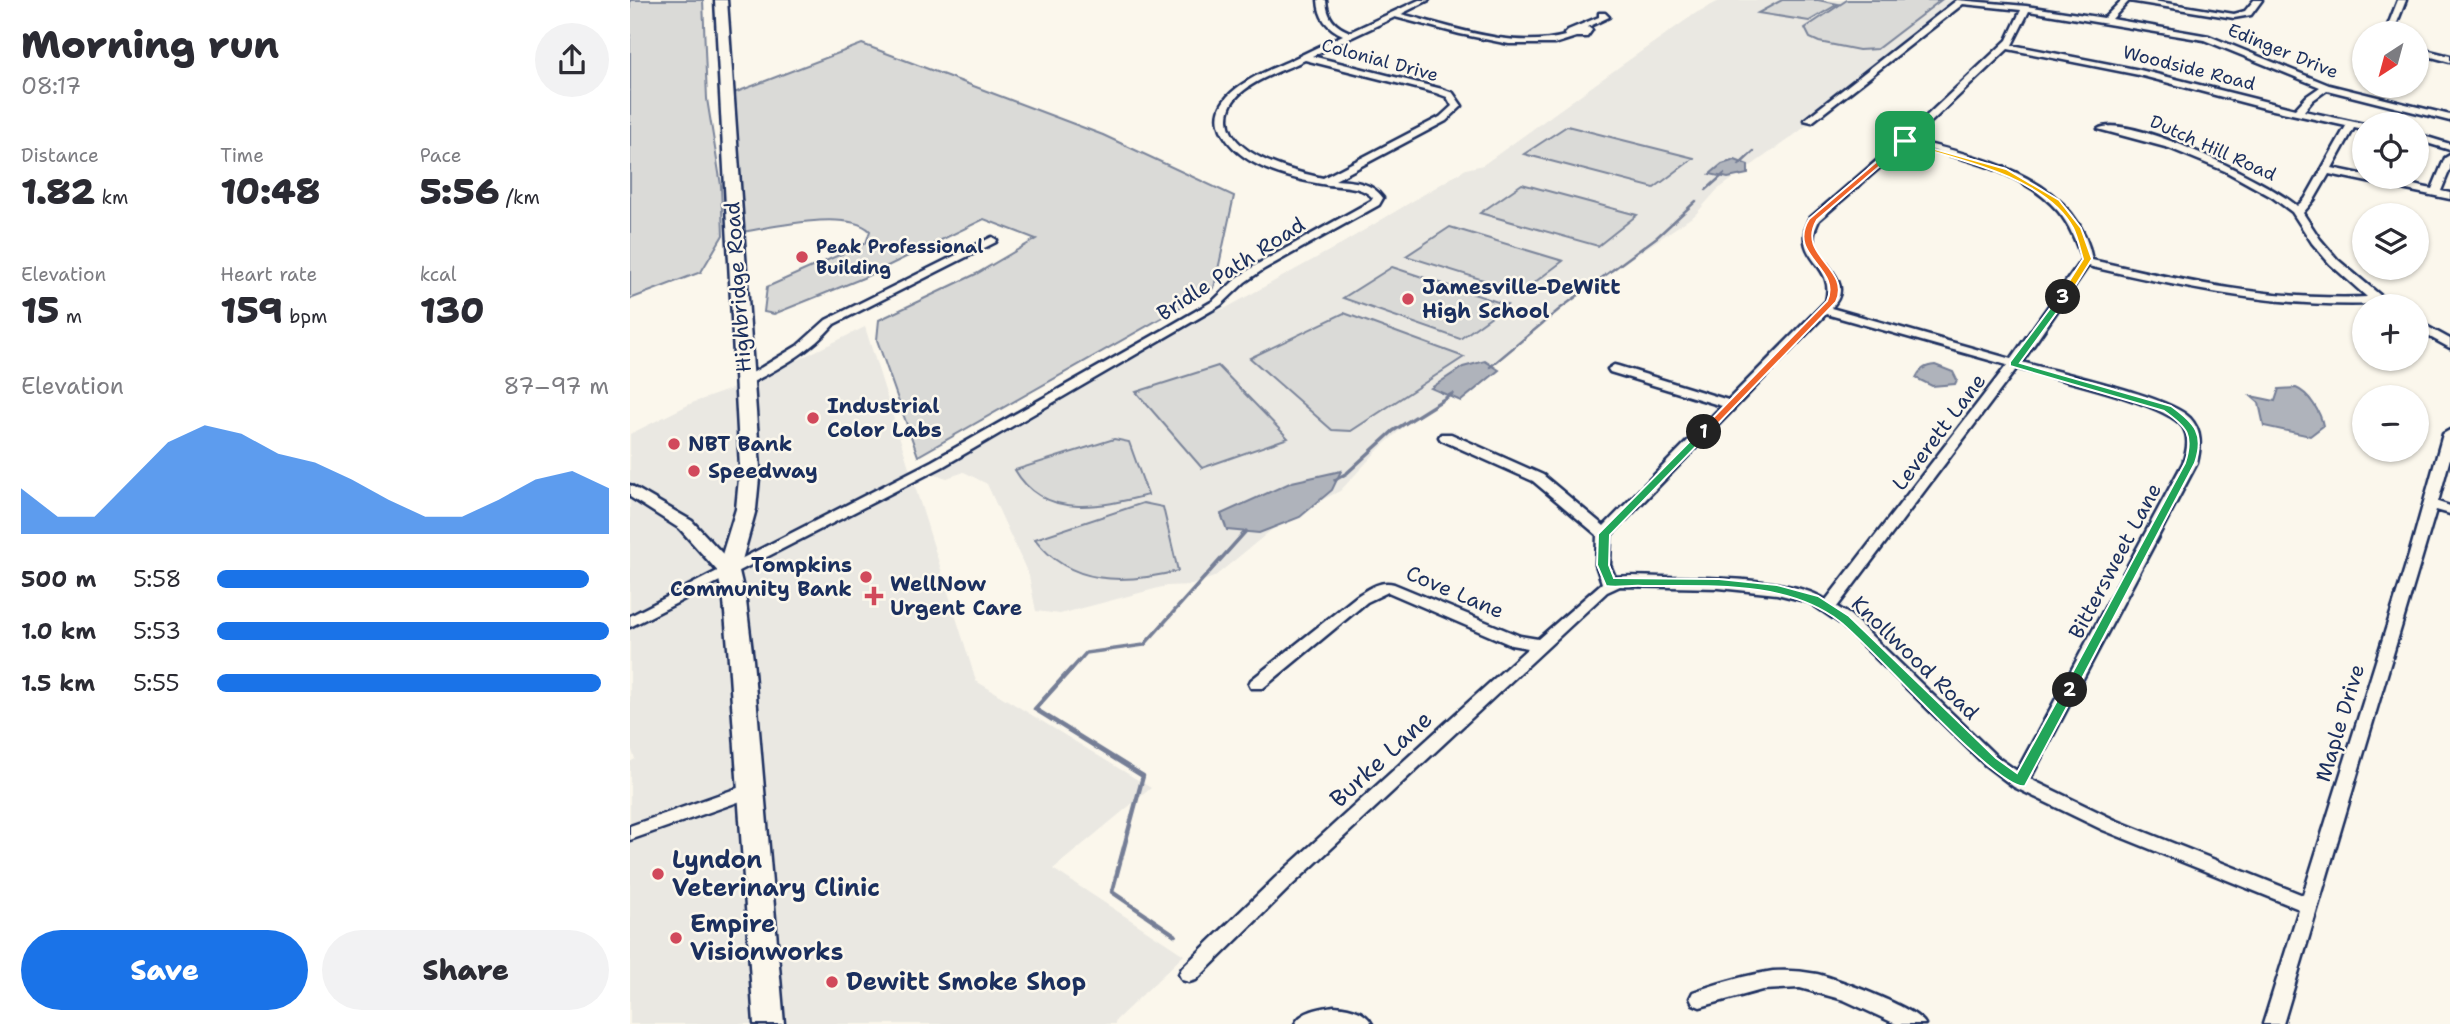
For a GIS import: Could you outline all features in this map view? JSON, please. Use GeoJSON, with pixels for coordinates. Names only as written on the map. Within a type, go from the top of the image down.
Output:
{"type":"FeatureCollection","features":[{"type":"Feature","properties":{"kind":"highway","name":"Highbridge Road"},"geometry":{"type":"LineString","coordinates":[[721,0],[750,468],[746,509],[727,570]]}},
{"type":"Feature","properties":{"kind":"highway"},"geometry":{"type":"LineString","coordinates":[[727,570],[735,601],[741,660],[769,1024]]}},
{"type":"Feature","properties":{"kind":"main road"},"geometry":{"type":"LineString","coordinates":[[630,490],[686,525],[727,570]]}},
{"type":"Feature","properties":{"kind":"street"},"geometry":{"type":"LineString","coordinates":[[1322,0],[1322,16],[1326,22],[1350,35]]}},
{"type":"Feature","properties":{"kind":"street","name":"Bridle Path Road"},"geometry":{"type":"LineString","coordinates":[[727,570],[937,464],[1167,333],[1217,303],[1241,280],[1260,267],[1370,207],[1378,198],[1369,189],[1325,181],[1272,165],[1239,150],[1231,142],[1223,121],[1227,103],[1240,89],[1425,0]]}},
{"type":"Feature","properties":{"kind":"street"},"geometry":{"type":"LineString","coordinates":[[2109,22],[2126,0]]}},
{"type":"Feature","properties":{"kind":"street"},"geometry":{"type":"LineString","coordinates":[[2109,22],[2133,0],[2234,16],[2248,13],[2258,0]]}},
{"type":"Feature","properties":{"kind":"street"},"geometry":{"type":"LineString","coordinates":[[2394,21],[2403,0]]}},
{"type":"Feature","properties":{"kind":"street","name":"Edinger Drive"},"geometry":{"type":"LineString","coordinates":[[1809,120],[1938,16],[1961,1],[2026,8],[2214,41],[2326,87],[2449,117]]}},
{"type":"Feature","properties":{"kind":"street"},"geometry":{"type":"LineString","coordinates":[[1610,584],[1603,565],[1604,534],[1825,310],[1836,293],[1834,280],[1811,251],[1807,239],[1808,228],[1814,219],[1905,141],[2006,46],[2017,32],[2026,8]]}},
{"type":"Feature","properties":{"kind":"street"},"geometry":{"type":"LineString","coordinates":[[1395,15],[1520,43],[1549,43],[1573,36],[1568,34],[1572,30],[1585,29],[1605,17],[1602,15]]}},
{"type":"Feature","properties":{"kind":"street","name":"Woodside Road"},"geometry":{"type":"LineString","coordinates":[[2006,46],[2146,74],[2351,125]]}},
{"type":"Feature","properties":{"kind":"street"},"geometry":{"type":"LineString","coordinates":[[2429,54],[2450,59]]}},
{"type":"Feature","properties":{"kind":"street","name":"Colonial Drive"},"geometry":{"type":"LineString","coordinates":[[1304,57],[1439,91],[1450,95],[1457,106],[1443,119],[1325,181]]}},
{"type":"Feature","properties":{"kind":"street"},"geometry":{"type":"LineString","coordinates":[[2297,113],[2309,98],[2326,87]]}},
{"type":"Feature","properties":{"kind":"street"},"geometry":{"type":"LineString","coordinates":[[2298,212],[2309,200],[2351,125]]}},
{"type":"Feature","properties":{"kind":"street","name":"Dutch Hill Road"},"geometry":{"type":"LineString","coordinates":[[2103,129],[2141,134],[2199,156],[2277,196],[2298,212],[2321,247],[2373,294]]}},
{"type":"Feature","properties":{"kind":"street"},"geometry":{"type":"LineString","coordinates":[[1905,141],[1983,163],[2042,191],[2066,212],[2077,228],[2085,247],[2087,262],[2173,283],[2265,299],[2352,303]]}},
{"type":"Feature","properties":{"kind":"street"},"geometry":{"type":"LineString","coordinates":[[2429,141],[2450,147]]}},
{"type":"Feature","properties":{"kind":"street"},"geometry":{"type":"LineString","coordinates":[[2435,193],[2450,158]]}},
{"type":"Feature","properties":{"kind":"street"},"geometry":{"type":"LineString","coordinates":[[2325,170],[2450,196]]}},
{"type":"Feature","properties":{"kind":"street"},"geometry":{"type":"LineString","coordinates":[[744,381],[798,353],[818,338],[830,322],[992,240]]}},
{"type":"Feature","properties":{"kind":"street","name":"Leverett Lane"},"geometry":{"type":"LineString","coordinates":[[1829,607],[2014,364],[2087,262]]}},
{"type":"Feature","properties":{"kind":"street"},"geometry":{"type":"LineString","coordinates":[[1825,310],[2014,364]]}},
{"type":"Feature","properties":{"kind":"street"},"geometry":{"type":"LineString","coordinates":[[2429,332],[2450,344]]}},
{"type":"Feature","properties":{"kind":"street","name":"Bittersweet Lane"},"geometry":{"type":"LineString","coordinates":[[2014,364],[2160,405],[2176,413],[2192,431],[2196,446],[2190,463],[2020,782]]}},
{"type":"Feature","properties":{"kind":"street"},"geometry":{"type":"LineString","coordinates":[[1614,369],[1731,405]]}},
{"type":"Feature","properties":{"kind":"street","name":"Maple Drive"},"geometry":{"type":"LineString","coordinates":[[2273,1024],[2450,434]]}},
{"type":"Feature","properties":{"kind":"street"},"geometry":{"type":"LineString","coordinates":[[1446,437],[1538,478],[1604,534]]}},
{"type":"Feature","properties":{"kind":"street"},"geometry":{"type":"LineString","coordinates":[[2430,504],[2450,510]]}},
{"type":"Feature","properties":{"kind":"street"},"geometry":{"type":"LineString","coordinates":[[630,622],[727,570]]}},
{"type":"Feature","properties":{"kind":"street","name":"Knollwood Road"},"geometry":{"type":"LineString","coordinates":[[1610,584],[1618,581],[1719,583],[1777,589],[1814,599],[1845,619],[1991,761],[2020,782],[2109,824],[2308,905]]}},
{"type":"Feature","properties":{"kind":"street","name":"Burke Lane"},"geometry":{"type":"LineString","coordinates":[[1189,974],[1283,882],[1610,584]]}},
{"type":"Feature","properties":{"kind":"street","name":"Cove Lane"},"geometry":{"type":"LineString","coordinates":[[1257,684],[1362,599],[1389,587],[1517,641],[1542,645]]}},
{"type":"Feature","properties":{"kind":"street"},"geometry":{"type":"LineString","coordinates":[[630,833],[749,791]]}},
{"type":"Feature","properties":{"kind":"street"},"geometry":{"type":"LineString","coordinates":[[1700,998],[1764,981],[1787,978],[1836,988],[1915,1024]]}},
{"type":"Feature","properties":{"kind":"street"},"geometry":{"type":"LineString","coordinates":[[1305,1024],[1318,1016],[1340,1014],[1362,1024]]}},
{"type":"Feature","properties":{"kind":"shaded area"},"geometry":{"type":"Polygon","coordinates":[[[630,0],[703,0],[707,99],[721,185],[723,235],[701,272],[630,299],[630,0]]]}},
{"type":"Feature","properties":{"kind":"shaded area","name":"Jamesville-DeWitt High School"},"geometry":{"type":"Polygon","coordinates":[[[1721,0],[1971,0],[1793,136],[1717,190],[1695,215],[1584,290],[1500,357],[1416,416],[1380,448],[1340,491],[1286,518],[1214,577],[1192,585],[1166,586],[1060,614],[1036,611],[1029,576],[987,484],[964,472],[947,478],[931,473],[1209,313],[1226,308],[1336,247],[1466,169],[1483,165],[1696,13],[1721,0]]]}},
{"type":"Feature","properties":{"kind":"shaded area"},"geometry":{"type":"Polygon","coordinates":[[[1782,0],[1818,0],[1838,4],[1809,21],[1758,13],[1782,0]]]}},
{"type":"Feature","properties":{"kind":"shaded area"},"geometry":{"type":"Polygon","coordinates":[[[1847,0],[1941,0],[1877,49],[1859,50],[1810,38],[1805,28],[1847,0]]]}},
{"type":"Feature","properties":{"kind":"shaded area"},"geometry":{"type":"Polygon","coordinates":[[[862,44],[1103,135],[1234,196],[1214,288],[918,456],[877,340],[879,320],[976,274],[1036,239],[984,219],[863,278],[774,314],[764,312],[767,287],[866,243],[870,231],[845,221],[828,220],[742,232],[734,93],[862,44]]]}},
{"type":"Feature","properties":{"kind":"shaded area"},"geometry":{"type":"Polygon","coordinates":[[[1567,126],[1694,158],[1654,188],[1524,154],[1567,126]]]}},
{"type":"Feature","properties":{"kind":"shaded area"},"geometry":{"type":"Polygon","coordinates":[[[1735,160],[1748,165],[1748,174],[1728,178],[1710,174],[1722,164],[1735,160]]]}},
{"type":"Feature","properties":{"kind":"shaded area"},"geometry":{"type":"Polygon","coordinates":[[[1522,184],[1637,215],[1598,246],[1480,213],[1522,184]]]}},
{"type":"Feature","properties":{"kind":"shaded area"},"geometry":{"type":"Polygon","coordinates":[[[1450,227],[1563,261],[1522,292],[1406,256],[1450,227]]]}},
{"type":"Feature","properties":{"kind":"shaded area"},"geometry":{"type":"Polygon","coordinates":[[[1392,267],[1507,305],[1460,339],[1343,298],[1392,267]]]}},
{"type":"Feature","properties":{"kind":"shaded area"},"geometry":{"type":"Polygon","coordinates":[[[1344,313],[1464,357],[1351,431],[1332,430],[1250,358],[1344,313]]]}},
{"type":"Feature","properties":{"kind":"shaded area"},"geometry":{"type":"Polygon","coordinates":[[[865,327],[976,681],[1151,788],[1053,869],[1184,955],[1116,1020],[1115,1024],[630,1024],[630,762],[635,759],[630,745],[630,434],[692,403],[754,381],[865,327]]]}},
{"type":"Feature","properties":{"kind":"shaded area"},"geometry":{"type":"Polygon","coordinates":[[[1485,361],[1499,370],[1461,401],[1431,388],[1463,367],[1485,361]]]}},
{"type":"Feature","properties":{"kind":"shaded area"},"geometry":{"type":"Polygon","coordinates":[[[1935,365],[1953,372],[1957,380],[1955,384],[1932,386],[1916,378],[1923,368],[1935,365]]]}},
{"type":"Feature","properties":{"kind":"shaded area"},"geometry":{"type":"Polygon","coordinates":[[[1218,366],[1288,438],[1202,468],[1136,392],[1218,366]]]}},
{"type":"Feature","properties":{"kind":"shaded area"},"geometry":{"type":"Polygon","coordinates":[[[2296,388],[2310,399],[2322,421],[2323,426],[2310,436],[2264,426],[2259,403],[2251,396],[2275,401],[2279,389],[2296,388]]]}},
{"type":"Feature","properties":{"kind":"shaded area"},"geometry":{"type":"Polygon","coordinates":[[[1114,439],[1129,442],[1148,495],[1093,506],[1057,503],[1041,497],[1027,486],[1015,470],[1114,439]]]}},
{"type":"Feature","properties":{"kind":"shaded area"},"geometry":{"type":"Polygon","coordinates":[[[1341,471],[1332,490],[1300,517],[1259,533],[1227,530],[1221,514],[1292,482],[1341,471]]]}},
{"type":"Feature","properties":{"kind":"shaded area"},"geometry":{"type":"Polygon","coordinates":[[[1143,503],[1163,507],[1178,571],[1138,578],[1100,578],[1065,566],[1035,539],[1143,503]]]}},
{"type":"Feature","properties":{"kind":"waterway"},"geometry":{"type":"LineString","coordinates":[[1739,165],[1754,151]]}},
{"type":"Feature","properties":{"kind":"waterway"},"geometry":{"type":"LineString","coordinates":[[1706,190],[1724,174]]}},
{"type":"Feature","properties":{"kind":"waterway"},"geometry":{"type":"LineString","coordinates":[[1490,367],[1561,308],[1657,237],[1696,201]]}},
{"type":"Feature","properties":{"kind":"waterway"},"geometry":{"type":"LineString","coordinates":[[1335,480],[1347,473],[1393,431],[1452,394]]}},
{"type":"Feature","properties":{"kind":"waterway"},"geometry":{"type":"LineString","coordinates":[[1070,671],[1086,653],[1144,645],[1246,531]]}},
{"type":"Feature","properties":{"kind":"waterway"},"geometry":{"type":"LineString","coordinates":[[1071,669],[1035,709],[1143,776],[1112,892],[1175,935]]}},
{"type":"Feature","properties":{"kind":"place","name":"Peak Professional Building"},"geometry":{"type":"Point","coordinates":[802,257]}},
{"type":"Feature","properties":{"kind":"place","name":"Jamesville-DeWitt High School"},"geometry":{"type":"Point","coordinates":[1408,299]}},
{"type":"Feature","properties":{"kind":"place","name":"Industrial Color Labs"},"geometry":{"type":"Point","coordinates":[813,418]}},
{"type":"Feature","properties":{"kind":"place","name":"NBT Bank"},"geometry":{"type":"Point","coordinates":[674,444]}},
{"type":"Feature","properties":{"kind":"place","name":"Speedway"},"geometry":{"type":"Point","coordinates":[694,471]}},
{"type":"Feature","properties":{"kind":"place","name":"Tompkins Community Bank"},"geometry":{"type":"Point","coordinates":[866,577]}},
{"type":"Feature","properties":{"kind":"place","name":"WellNow Urgent Care"},"geometry":{"type":"Point","coordinates":[874,596]}},
{"type":"Feature","properties":{"kind":"place","name":"Lyndon Veterinary Clinic"},"geometry":{"type":"Point","coordinates":[658,874]}},
{"type":"Feature","properties":{"kind":"place","name":"Empire Visionworks"},"geometry":{"type":"Point","coordinates":[676,938]}},
{"type":"Feature","properties":{"kind":"place","name":"Dewitt Smoke Shop"},"geometry":{"type":"Point","coordinates":[832,982]}},
{"type":"Feature","properties":{"kind":"route"},"geometry":{"type":"LineString","coordinates":[[1905,141],[1983,163],[2014,176],[2056,202],[2077,228],[2085,247],[2087,262],[2014,364],[2160,405],[2183,419],[2192,431],[2196,446],[2190,463],[2135,570],[2020,782],[1991,761],[1845,619],[1814,599],[1777,589],[1719,583],[1618,581],[1610,584],[1603,565],[1602,539],[1609,527],[1831,302],[1836,293],[1834,280],[1811,251],[1807,239],[1808,228],[1814,219],[1859,178],[1905,141]]}}]}
